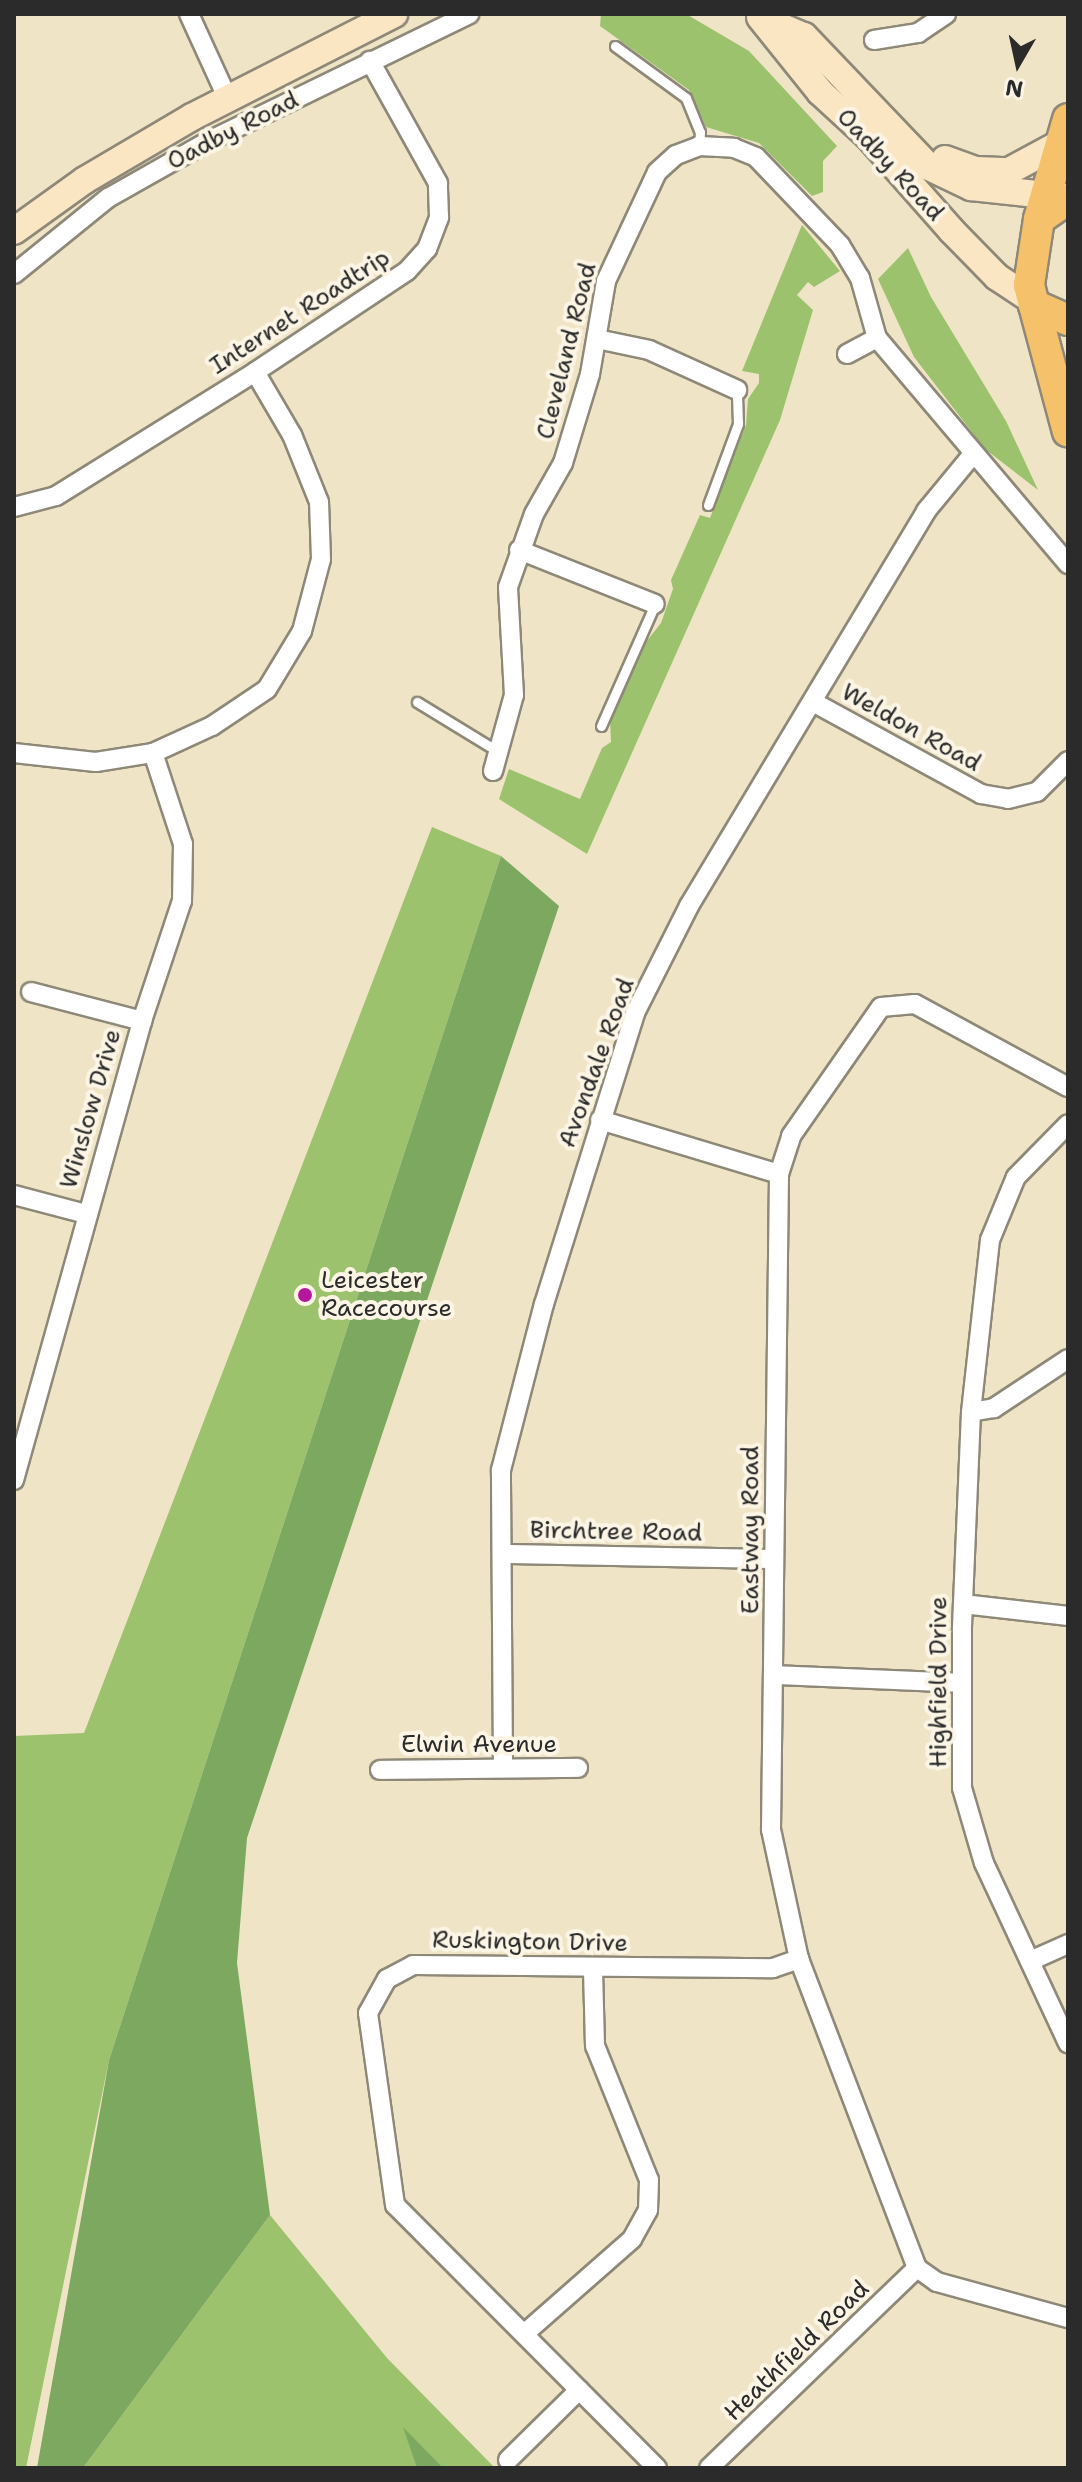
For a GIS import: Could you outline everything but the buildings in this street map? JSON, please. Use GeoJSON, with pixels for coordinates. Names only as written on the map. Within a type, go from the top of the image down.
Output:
{"type":"FeatureCollection","features":[{"type":"Feature","properties":{"kind":"main road","name":"Oadby Road"},"geometry":{"type":"LineString","coordinates":[[14,231],[85,180],[228,99],[394,14]]}},
{"type":"Feature","properties":{"kind":"main road","name":"Oadby Road"},"geometry":{"type":"LineString","coordinates":[[758,16],[804,36],[929,167],[971,187],[1054,202]]}},
{"type":"Feature","properties":{"kind":"main road","name":"Oadby Road"},"geometry":{"type":"LineString","coordinates":[[758,16],[820,92],[868,136],[952,231],[997,277],[1033,302]]}},
{"type":"Feature","properties":{"kind":"main road"},"geometry":{"type":"LineString","coordinates":[[907,147],[976,170],[1009,171],[1065,131]]}},
{"type":"Feature","properties":{"kind":"main road"},"geometry":{"type":"LineString","coordinates":[[1065,131],[1054,202],[1030,267],[1033,302],[1068,432]]}},
{"type":"Feature","properties":{"kind":"main road"},"geometry":{"type":"LineString","coordinates":[[1033,302],[1068,320]]}},
{"type":"Feature","properties":{"kind":"street"},"geometry":{"type":"LineString","coordinates":[[189,14],[228,99]]}},
{"type":"Feature","properties":{"kind":"street","name":"Oadby Road"},"geometry":{"type":"LineString","coordinates":[[14,274],[108,198],[370,61],[469,14]]}},
{"type":"Feature","properties":{"kind":"street"},"geometry":{"type":"LineString","coordinates":[[874,40],[918,33],[946,14]]}},
{"type":"Feature","properties":{"kind":"street","name":"Internet Roadtrip"},"geometry":{"type":"LineString","coordinates":[[14,507],[56,496],[255,372],[407,271],[431,238],[439,217],[438,183],[370,61]]}},
{"type":"Feature","properties":{"kind":"street"},"geometry":{"type":"LineString","coordinates":[[699,146],[734,148],[756,157],[840,245],[860,278],[877,338],[1068,564]]}},
{"type":"Feature","properties":{"kind":"street","name":"Cleveland Road"},"geometry":{"type":"LineString","coordinates":[[493,771],[514,695],[507,606],[519,550],[563,463],[597,339],[606,281],[648,186],[666,162],[699,146]]}},
{"type":"Feature","properties":{"kind":"street"},"geometry":{"type":"LineString","coordinates":[[847,354],[877,338]]}},
{"type":"Feature","properties":{"kind":"street"},"geometry":{"type":"LineString","coordinates":[[597,339],[649,350],[737,390]]}},
{"type":"Feature","properties":{"kind":"street"},"geometry":{"type":"LineString","coordinates":[[14,753],[96,762],[153,753],[212,726],[267,689],[306,616],[321,559],[319,502],[292,435],[255,372]]}},
{"type":"Feature","properties":{"kind":"street","name":"Avondale Road"},"geometry":{"type":"LineString","coordinates":[[503,1767],[505,1554],[501,1470],[600,1120],[635,1013],[689,906],[926,511],[973,454]]}},
{"type":"Feature","properties":{"kind":"street"},"geometry":{"type":"LineString","coordinates":[[519,550],[655,604]]}},
{"type":"Feature","properties":{"kind":"street","name":"Weldon Road"},"geometry":{"type":"LineString","coordinates":[[813,702],[981,794],[1008,799],[1037,792],[1068,761]]}},
{"type":"Feature","properties":{"kind":"street","name":"Winslow Drive"},"geometry":{"type":"LineString","coordinates":[[14,1480],[142,1021],[182,901],[183,844],[153,753]]}},
{"type":"Feature","properties":{"kind":"street"},"geometry":{"type":"LineString","coordinates":[[31,992],[142,1021]]}},
{"type":"Feature","properties":{"kind":"street","name":"Eastway Road"},"geometry":{"type":"LineString","coordinates":[[917,2268],[799,1959],[771,1830],[779,1174],[791,1136],[881,1007],[915,1004],[1068,1087]]}},
{"type":"Feature","properties":{"kind":"street"},"geometry":{"type":"LineString","coordinates":[[600,1120],[779,1174]]}},
{"type":"Feature","properties":{"kind":"street","name":"Highfield Drive"},"geometry":{"type":"LineString","coordinates":[[1068,1124],[1016,1177],[990,1240],[976,1328],[962,1683],[962,1788],[984,1863],[1068,2043]]}},
{"type":"Feature","properties":{"kind":"street"},"geometry":{"type":"LineString","coordinates":[[14,1195],[86,1214]]}},
{"type":"Feature","properties":{"kind":"street"},"geometry":{"type":"LineString","coordinates":[[971,1412],[994,1408],[1068,1359]]}},
{"type":"Feature","properties":{"kind":"street","name":"Birchtree Road"},"geometry":{"type":"LineString","coordinates":[[505,1554],[774,1559]]}},
{"type":"Feature","properties":{"kind":"street"},"geometry":{"type":"LineString","coordinates":[[963,1604],[1068,1616]]}},
{"type":"Feature","properties":{"kind":"street"},"geometry":{"type":"LineString","coordinates":[[775,1675],[962,1683]]}},
{"type":"Feature","properties":{"kind":"street","name":"Elwin Avenue"},"geometry":{"type":"LineString","coordinates":[[380,1770],[578,1768]]}},
{"type":"Feature","properties":{"kind":"street"},"geometry":{"type":"LineString","coordinates":[[1030,1961],[1068,1944]]}},
{"type":"Feature","properties":{"kind":"street","name":"Ruskington Drive"},"geometry":{"type":"LineString","coordinates":[[657,2468],[395,2205],[368,2013],[387,1979],[413,1965],[773,1968],[799,1959]]}},
{"type":"Feature","properties":{"kind":"street"},"geometry":{"type":"LineString","coordinates":[[524,2334],[632,2239],[648,2210],[649,2180],[595,2046],[593,1968]]}},
{"type":"Feature","properties":{"kind":"street"},"geometry":{"type":"LineString","coordinates":[[917,2268],[937,2282],[1068,2318]]}},
{"type":"Feature","properties":{"kind":"street","name":"Heathfield Road"},"geometry":{"type":"LineString","coordinates":[[709,2468],[917,2268]]}},
{"type":"Feature","properties":{"kind":"street"},"geometry":{"type":"LineString","coordinates":[[508,2460],[579,2390]]}},
{"type":"Feature","properties":{"kind":"lane"},"geometry":{"type":"LineString","coordinates":[[615,46],[686,98],[700,132],[699,146]]}},
{"type":"Feature","properties":{"kind":"lane"},"geometry":{"type":"LineString","coordinates":[[708,505],[738,424],[737,390]]}},
{"type":"Feature","properties":{"kind":"lane"},"geometry":{"type":"LineString","coordinates":[[601,726],[655,604]]}},
{"type":"Feature","properties":{"kind":"lane"},"geometry":{"type":"LineString","coordinates":[[417,702],[499,752]]}},
{"type":"Feature","properties":{"kind":"green space"},"geometry":{"type":"Polygon","coordinates":[[[601,14],[686,14],[749,51],[837,146],[823,161],[823,192],[812,196],[759,143],[706,127],[689,90],[600,26],[601,14]]]}},
{"type":"Feature","properties":{"kind":"green space"},"geometry":{"type":"Polygon","coordinates":[[[802,225],[840,271],[814,287],[808,282],[797,295],[813,310],[780,420],[587,854],[499,799],[509,769],[580,799],[602,748],[611,742],[610,719],[642,647],[661,623],[673,589],[671,580],[700,515],[710,518],[746,425],[748,399],[759,383],[759,374],[742,371],[802,225]]]}},
{"type":"Feature","properties":{"kind":"green space"},"geometry":{"type":"Polygon","coordinates":[[[908,248],[931,297],[1006,421],[1038,490],[985,449],[914,357],[878,279],[908,248]]]}},
{"type":"Feature","properties":{"kind":"green space","name":"Leicester Racecourse"},"geometry":{"type":"Polygon","coordinates":[[[432,827],[501,856],[109,2060],[26,2468],[14,2468],[14,1736],[84,1733],[432,827]]]}},
{"type":"Feature","properties":{"kind":"green space"},"geometry":{"type":"Polygon","coordinates":[[[501,856],[559,906],[247,1838],[237,1963],[270,2215],[83,2468],[37,2468],[109,2060],[501,856]]]}},
{"type":"Feature","properties":{"kind":"green space"},"geometry":{"type":"Polygon","coordinates":[[[270,2215],[387,2358],[495,2468],[83,2468],[270,2215]]]}},
{"type":"Feature","properties":{"kind":"green space"},"geometry":{"type":"Polygon","coordinates":[[[403,2427],[443,2468],[417,2468],[403,2427]]]}},
{"type":"Feature","properties":{"kind":"place","name":"Leicester Racecourse"},"geometry":{"type":"Point","coordinates":[305,1295]}}]}
